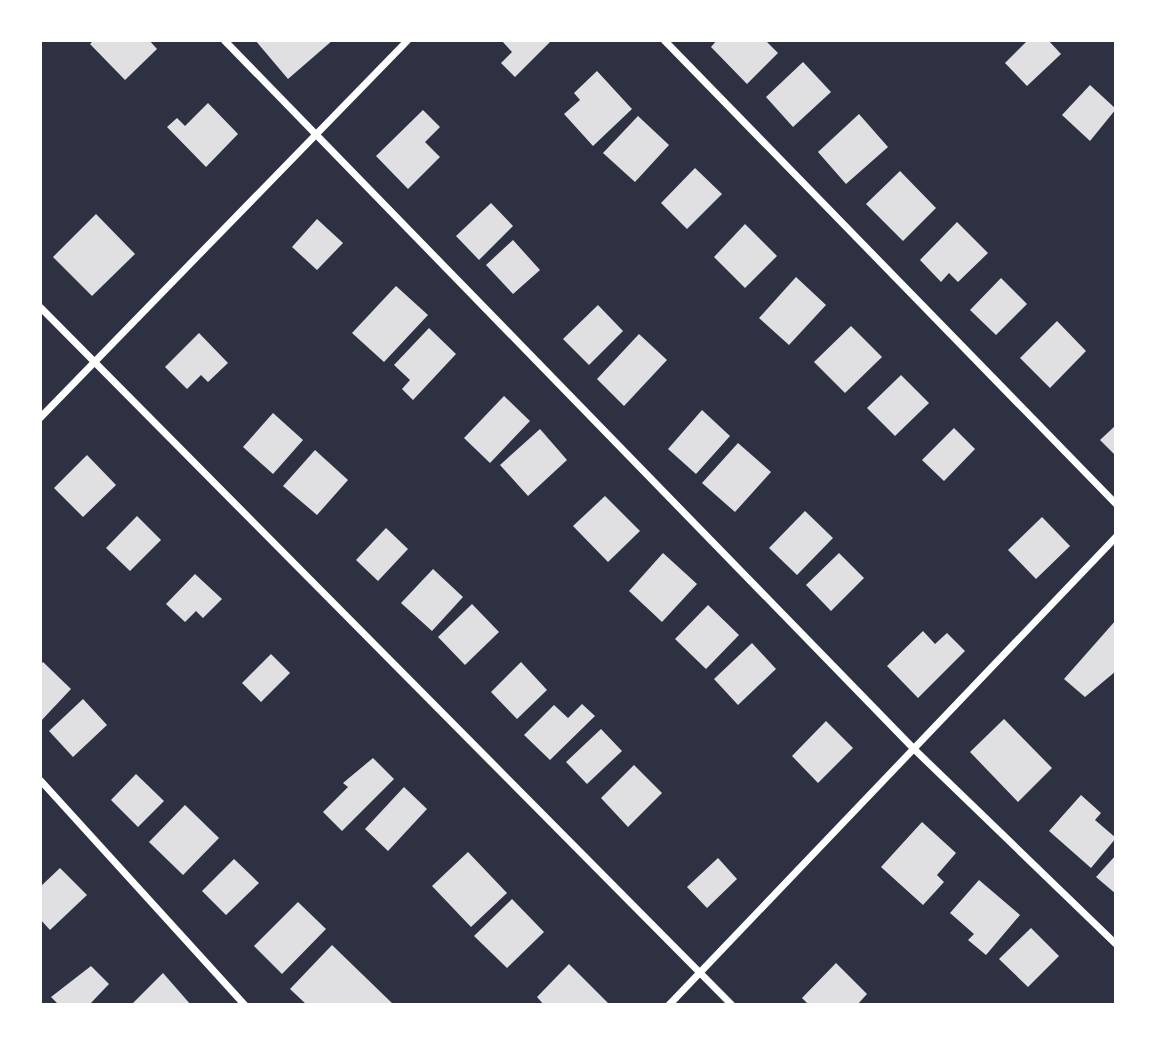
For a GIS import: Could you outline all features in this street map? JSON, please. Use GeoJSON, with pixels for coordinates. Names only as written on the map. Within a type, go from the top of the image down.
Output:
{"type":"FeatureCollection","features":[{"type":"Feature","properties":{"kind":"street"},"geometry":{"type":"LineString","coordinates":[[224,40],[316,138],[914,749],[1116,944]]}},
{"type":"Feature","properties":{"kind":"street"},"geometry":{"type":"LineString","coordinates":[[40,417],[92,361],[316,138],[407,40]]}},
{"type":"Feature","properties":{"kind":"street"},"geometry":{"type":"LineString","coordinates":[[664,40],[1116,504]]}},
{"type":"Feature","properties":{"kind":"street"},"geometry":{"type":"LineString","coordinates":[[40,307],[732,1005]]}},
{"type":"Feature","properties":{"kind":"street"},"geometry":{"type":"LineString","coordinates":[[668,1005],[1116,536]]}},
{"type":"Feature","properties":{"kind":"street"},"geometry":{"type":"LineString","coordinates":[[40,779],[245,1005]]}},
{"type":"Feature","properties":{"kind":"building"},"geometry":{"type":"Polygon","coordinates":[[[94,40],[149,40],[157,49],[125,80],[90,44],[94,40]]]}},
{"type":"Feature","properties":{"kind":"building"},"geometry":{"type":"Polygon","coordinates":[[[255,40],[333,40],[288,79],[255,40]]]}},
{"type":"Feature","properties":{"kind":"building"},"geometry":{"type":"Polygon","coordinates":[[[501,40],[552,40],[515,77],[501,63],[512,52],[501,40]]]}},
{"type":"Feature","properties":{"kind":"building"},"geometry":{"type":"Polygon","coordinates":[[[717,40],[765,40],[778,53],[747,84],[711,47],[717,40]]]}},
{"type":"Feature","properties":{"kind":"building"},"geometry":{"type":"Polygon","coordinates":[[[1028,40],[1048,40],[1061,54],[1027,86],[1005,63],[1028,40]]]}},
{"type":"Feature","properties":{"kind":"building"},"geometry":{"type":"Polygon","coordinates":[[[803,62],[831,92],[793,127],[766,97],[803,62]]]}},
{"type":"Feature","properties":{"kind":"building"},"geometry":{"type":"Polygon","coordinates":[[[597,71],[632,109],[593,146],[564,114],[580,100],[574,93],[597,71]]]}},
{"type":"Feature","properties":{"kind":"building"},"geometry":{"type":"Polygon","coordinates":[[[1090,85],[1116,109],[1090,141],[1062,115],[1090,85]]]}},
{"type":"Feature","properties":{"kind":"building"},"geometry":{"type":"Polygon","coordinates":[[[208,103],[238,134],[206,167],[167,127],[177,118],[185,126],[208,103]]]}},
{"type":"Feature","properties":{"kind":"building"},"geometry":{"type":"Polygon","coordinates":[[[423,110],[440,127],[425,142],[440,157],[408,189],[376,156],[423,110]]]}},
{"type":"Feature","properties":{"kind":"building"},"geometry":{"type":"Polygon","coordinates":[[[859,114],[888,147],[846,184],[818,152],[859,114]]]}},
{"type":"Feature","properties":{"kind":"building"},"geometry":{"type":"Polygon","coordinates":[[[638,116],[669,145],[635,182],[603,153],[638,116]]]}},
{"type":"Feature","properties":{"kind":"building"},"geometry":{"type":"Polygon","coordinates":[[[695,168],[722,194],[687,229],[661,203],[695,168]]]}},
{"type":"Feature","properties":{"kind":"building"},"geometry":{"type":"Polygon","coordinates":[[[900,171],[936,208],[903,241],[866,204],[900,171]]]}},
{"type":"Feature","properties":{"kind":"building"},"geometry":{"type":"Polygon","coordinates":[[[491,203],[513,226],[479,260],[456,236],[491,203]]]}},
{"type":"Feature","properties":{"kind":"building"},"geometry":{"type":"Polygon","coordinates":[[[96,214],[135,254],[92,296],[53,257],[96,214]]]}},
{"type":"Feature","properties":{"kind":"building"},"geometry":{"type":"Polygon","coordinates":[[[317,219],[343,243],[317,270],[292,247],[317,219]]]}},
{"type":"Feature","properties":{"kind":"building"},"geometry":{"type":"Polygon","coordinates":[[[957,222],[988,253],[958,282],[949,273],[941,282],[920,260],[957,222]]]}},
{"type":"Feature","properties":{"kind":"building"},"geometry":{"type":"Polygon","coordinates":[[[745,224],[777,256],[745,288],[714,257],[745,224]]]}},
{"type":"Feature","properties":{"kind":"building"},"geometry":{"type":"Polygon","coordinates":[[[513,240],[540,270],[513,294],[486,265],[513,240]]]}},
{"type":"Feature","properties":{"kind":"building"},"geometry":{"type":"Polygon","coordinates":[[[796,277],[826,305],[789,345],[759,318],[796,277]]]}},
{"type":"Feature","properties":{"kind":"building"},"geometry":{"type":"Polygon","coordinates":[[[1001,278],[1027,304],[996,335],[970,310],[1001,278]]]}},
{"type":"Feature","properties":{"kind":"building"},"geometry":{"type":"Polygon","coordinates":[[[396,286],[428,315],[384,362],[352,333],[396,286]]]}},
{"type":"Feature","properties":{"kind":"building"},"geometry":{"type":"Polygon","coordinates":[[[598,305],[623,331],[589,365],[563,339],[598,305]]]}},
{"type":"Feature","properties":{"kind":"building"},"geometry":{"type":"Polygon","coordinates":[[[1057,321],[1086,351],[1050,388],[1020,358],[1057,321]]]}},
{"type":"Feature","properties":{"kind":"building"},"geometry":{"type":"Polygon","coordinates":[[[851,326],[882,357],[845,393],[814,362],[851,326]]]}},
{"type":"Feature","properties":{"kind":"building"},"geometry":{"type":"Polygon","coordinates":[[[429,328],[456,354],[413,400],[402,389],[410,380],[394,365],[429,328]]]}},
{"type":"Feature","properties":{"kind":"building"},"geometry":{"type":"Polygon","coordinates":[[[199,333],[228,363],[208,382],[201,375],[187,389],[165,367],[199,333]]]}},
{"type":"Feature","properties":{"kind":"building"},"geometry":{"type":"Polygon","coordinates":[[[639,334],[667,360],[624,406],[597,379],[639,334]]]}},
{"type":"Feature","properties":{"kind":"building"},"geometry":{"type":"Polygon","coordinates":[[[901,375],[929,403],[895,436],[867,408],[901,375]]]}},
{"type":"Feature","properties":{"kind":"building"},"geometry":{"type":"Polygon","coordinates":[[[504,396],[530,421],[490,463],[464,438],[504,396]]]}},
{"type":"Feature","properties":{"kind":"building"},"geometry":{"type":"Polygon","coordinates":[[[702,410],[730,436],[696,474],[668,449],[702,410]]]}},
{"type":"Feature","properties":{"kind":"building"},"geometry":{"type":"Polygon","coordinates":[[[273,413],[303,440],[273,474],[243,447],[273,413]]]}},
{"type":"Feature","properties":{"kind":"building"},"geometry":{"type":"Polygon","coordinates":[[[1116,425],[1116,456],[1100,440],[1116,425]]]}},
{"type":"Feature","properties":{"kind":"building"},"geometry":{"type":"Polygon","coordinates":[[[954,428],[975,449],[944,481],[922,460],[954,428]]]}},
{"type":"Feature","properties":{"kind":"building"},"geometry":{"type":"Polygon","coordinates":[[[540,429],[567,460],[528,496],[500,465],[540,429]]]}},
{"type":"Feature","properties":{"kind":"building"},"geometry":{"type":"Polygon","coordinates":[[[738,443],[771,472],[735,512],[702,483],[738,443]]]}},
{"type":"Feature","properties":{"kind":"building"},"geometry":{"type":"Polygon","coordinates":[[[315,450],[348,480],[317,515],[283,486],[315,450]]]}},
{"type":"Feature","properties":{"kind":"building"},"geometry":{"type":"Polygon","coordinates":[[[87,455],[116,485],[83,517],[54,488],[87,455]]]}},
{"type":"Feature","properties":{"kind":"building"},"geometry":{"type":"Polygon","coordinates":[[[605,496],[640,531],[608,562],[573,526],[605,496]]]}},
{"type":"Feature","properties":{"kind":"building"},"geometry":{"type":"Polygon","coordinates":[[[805,511],[833,538],[797,575],[769,548],[805,511]]]}},
{"type":"Feature","properties":{"kind":"building"},"geometry":{"type":"Polygon","coordinates":[[[137,516],[161,540],[130,571],[106,548],[137,516]]]}},
{"type":"Feature","properties":{"kind":"building"},"geometry":{"type":"Polygon","coordinates":[[[1042,517],[1070,546],[1036,579],[1008,550],[1042,517]]]}},
{"type":"Feature","properties":{"kind":"building"},"geometry":{"type":"Polygon","coordinates":[[[386,528],[408,549],[378,581],[356,560],[386,528]]]}},
{"type":"Feature","properties":{"kind":"building"},"geometry":{"type":"Polygon","coordinates":[[[663,553],[697,584],[662,622],[629,591],[663,553]]]}},
{"type":"Feature","properties":{"kind":"building"},"geometry":{"type":"Polygon","coordinates":[[[839,553],[864,578],[831,611],[806,585],[839,553]]]}},
{"type":"Feature","properties":{"kind":"building"},"geometry":{"type":"Polygon","coordinates":[[[433,569],[463,597],[432,631],[401,603],[433,569]]]}},
{"type":"Feature","properties":{"kind":"building"},"geometry":{"type":"Polygon","coordinates":[[[195,574],[222,599],[203,618],[196,611],[185,622],[166,604],[195,574]]]}},
{"type":"Feature","properties":{"kind":"building"},"geometry":{"type":"Polygon","coordinates":[[[472,604],[499,632],[465,665],[438,637],[472,604]]]}},
{"type":"Feature","properties":{"kind":"building"},"geometry":{"type":"Polygon","coordinates":[[[708,605],[739,635],[706,669],[675,639],[708,605]]]}},
{"type":"Feature","properties":{"kind":"building"},"geometry":{"type":"Polygon","coordinates":[[[1116,620],[1116,671],[1085,697],[1064,679],[1116,620]]]}},
{"type":"Feature","properties":{"kind":"building"},"geometry":{"type":"Polygon","coordinates":[[[923,631],[935,644],[947,633],[965,651],[918,698],[887,666],[923,631]]]}},
{"type":"Feature","properties":{"kind":"building"},"geometry":{"type":"Polygon","coordinates":[[[752,643],[776,669],[738,705],[714,679],[752,643]]]}},
{"type":"Feature","properties":{"kind":"building"},"geometry":{"type":"Polygon","coordinates":[[[271,654],[290,673],[261,702],[242,683],[271,654]]]}},
{"type":"Feature","properties":{"kind":"building"},"geometry":{"type":"Polygon","coordinates":[[[43,662],[71,689],[40,722],[40,665],[43,662]]]}},
{"type":"Feature","properties":{"kind":"building"},"geometry":{"type":"Polygon","coordinates":[[[521,662],[547,690],[517,719],[491,692],[521,662]]]}},
{"type":"Feature","properties":{"kind":"building"},"geometry":{"type":"Polygon","coordinates":[[[83,699],[107,725],[73,757],[49,731],[83,699]]]}},
{"type":"Feature","properties":{"kind":"building"},"geometry":{"type":"Polygon","coordinates":[[[582,704],[595,716],[550,760],[524,735],[554,705],[568,718],[582,704]]]}},
{"type":"Feature","properties":{"kind":"building"},"geometry":{"type":"Polygon","coordinates":[[[1004,719],[1052,768],[1018,802],[970,752],[1004,719]]]}},
{"type":"Feature","properties":{"kind":"building"},"geometry":{"type":"Polygon","coordinates":[[[826,721],[853,748],[818,783],[792,756],[826,721]]]}},
{"type":"Feature","properties":{"kind":"building"},"geometry":{"type":"Polygon","coordinates":[[[601,729],[622,751],[587,784],[566,762],[601,729]]]}},
{"type":"Feature","properties":{"kind":"building"},"geometry":{"type":"Polygon","coordinates":[[[373,758],[394,779],[342,831],[323,812],[348,787],[343,783],[373,758]]]}},
{"type":"Feature","properties":{"kind":"building"},"geometry":{"type":"Polygon","coordinates":[[[634,765],[662,793],[628,827],[601,798],[634,765]]]}},
{"type":"Feature","properties":{"kind":"building"},"geometry":{"type":"Polygon","coordinates":[[[136,774],[164,801],[138,827],[111,800],[136,774]]]}},
{"type":"Feature","properties":{"kind":"building"},"geometry":{"type":"Polygon","coordinates":[[[404,787],[427,809],[388,851],[365,829],[404,787]]]}},
{"type":"Feature","properties":{"kind":"building"},"geometry":{"type":"Polygon","coordinates":[[[1081,795],[1101,813],[1095,820],[1116,838],[1091,868],[1049,831],[1081,795]]]}},
{"type":"Feature","properties":{"kind":"building"},"geometry":{"type":"Polygon","coordinates":[[[185,805],[219,838],[183,875],[149,842],[185,805]]]}},
{"type":"Feature","properties":{"kind":"building"},"geometry":{"type":"Polygon","coordinates":[[[922,822],[956,853],[937,875],[944,882],[923,905],[881,867],[922,822]]]}},
{"type":"Feature","properties":{"kind":"building"},"geometry":{"type":"Polygon","coordinates":[[[468,852],[507,893],[471,927],[432,886],[468,852]]]}},
{"type":"Feature","properties":{"kind":"building"},"geometry":{"type":"Polygon","coordinates":[[[1116,855],[1116,894],[1096,877],[1116,855]]]}},
{"type":"Feature","properties":{"kind":"building"},"geometry":{"type":"Polygon","coordinates":[[[718,858],[737,879],[707,908],[687,887],[718,858]]]}},
{"type":"Feature","properties":{"kind":"building"},"geometry":{"type":"Polygon","coordinates":[[[234,859],[259,883],[226,915],[202,891],[234,859]]]}},
{"type":"Feature","properties":{"kind":"building"},"geometry":{"type":"Polygon","coordinates":[[[60,868],[87,895],[50,930],[40,919],[40,887],[60,868]]]}},
{"type":"Feature","properties":{"kind":"building"},"geometry":{"type":"Polygon","coordinates":[[[979,880],[1020,915],[986,955],[968,940],[974,934],[950,913],[979,880]]]}},
{"type":"Feature","properties":{"kind":"building"},"geometry":{"type":"Polygon","coordinates":[[[512,899],[544,932],[507,968],[474,936],[512,899]]]}},
{"type":"Feature","properties":{"kind":"building"},"geometry":{"type":"Polygon","coordinates":[[[298,902],[326,929],[282,974],[254,946],[298,902]]]}},
{"type":"Feature","properties":{"kind":"building"},"geometry":{"type":"Polygon","coordinates":[[[1031,928],[1059,956],[1028,987],[999,959],[1031,928]]]}},
{"type":"Feature","properties":{"kind":"building"},"geometry":{"type":"Polygon","coordinates":[[[332,945],[394,1005],[307,1005],[290,989],[332,945]]]}},
{"type":"Feature","properties":{"kind":"building"},"geometry":{"type":"Polygon","coordinates":[[[836,963],[867,994],[857,1005],[809,1005],[802,998],[836,963]]]}},
{"type":"Feature","properties":{"kind":"building"},"geometry":{"type":"Polygon","coordinates":[[[569,964],[610,1005],[544,1005],[537,997],[569,964]]]}},
{"type":"Feature","properties":{"kind":"building"},"geometry":{"type":"Polygon","coordinates":[[[91,966],[109,984],[89,1005],[59,1005],[51,997],[91,966]]]}},
{"type":"Feature","properties":{"kind":"building"},"geometry":{"type":"Polygon","coordinates":[[[163,973],[191,1005],[131,1005],[163,973]]]}}]}
